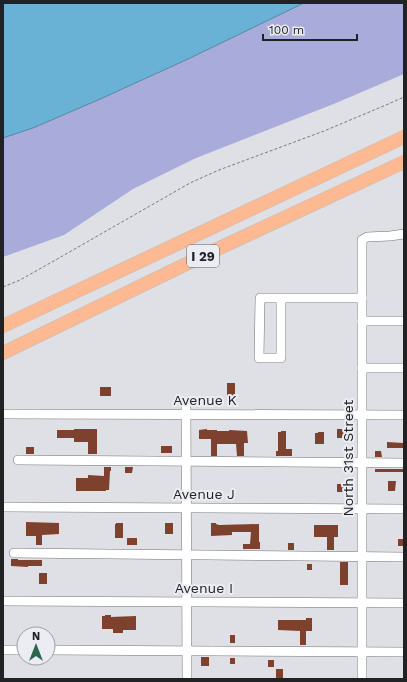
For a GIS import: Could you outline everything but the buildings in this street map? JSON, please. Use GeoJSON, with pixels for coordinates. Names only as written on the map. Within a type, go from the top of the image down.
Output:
{"type":"FeatureCollection","features":[{"type":"Feature","properties":{"kind":"highway","name":"I 29"},"geometry":{"type":"LineString","coordinates":[[3,326],[404,137]]}},
{"type":"Feature","properties":{"kind":"highway","name":"I 29"},"geometry":{"type":"LineString","coordinates":[[3,353],[211,252],[404,162]]}},
{"type":"Feature","properties":{"kind":"street","name":"North 31st Street"},"geometry":{"type":"LineString","coordinates":[[362,679],[362,240],[367,237],[404,234]]}},
{"type":"Feature","properties":{"kind":"street"},"geometry":{"type":"LineString","coordinates":[[281,298],[281,358],[260,358],[260,298],[281,298],[362,298]]}},
{"type":"Feature","properties":{"kind":"street"},"geometry":{"type":"LineString","coordinates":[[362,321],[404,321]]}},
{"type":"Feature","properties":{"kind":"street"},"geometry":{"type":"LineString","coordinates":[[362,368],[404,368]]}},
{"type":"Feature","properties":{"kind":"street"},"geometry":{"type":"LineString","coordinates":[[186,409],[186,679]]}},
{"type":"Feature","properties":{"kind":"street","name":"Avenue K"},"geometry":{"type":"LineString","coordinates":[[6,414],[186,409],[404,415]]}},
{"type":"Feature","properties":{"kind":"street"},"geometry":{"type":"LineString","coordinates":[[18,460],[404,463]]}},
{"type":"Feature","properties":{"kind":"street","name":"Avenue J"},"geometry":{"type":"LineString","coordinates":[[3,506],[404,509]]}},
{"type":"Feature","properties":{"kind":"street"},"geometry":{"type":"LineString","coordinates":[[14,553],[404,557]]}},
{"type":"Feature","properties":{"kind":"street","name":"Avenue I"},"geometry":{"type":"LineString","coordinates":[[3,601],[404,604]]}},
{"type":"Feature","properties":{"kind":"street"},"geometry":{"type":"LineString","coordinates":[[3,650],[16,650]]}},
{"type":"Feature","properties":{"kind":"street"},"geometry":{"type":"LineString","coordinates":[[56,650],[404,652]]}},
{"type":"Feature","properties":{"kind":"path"},"geometry":{"type":"LineString","coordinates":[[3,287],[20,280],[190,183],[219,170],[324,131],[386,106],[404,97]]}},
{"type":"Feature","properties":{"kind":"shaded area"},"geometry":{"type":"Polygon","coordinates":[[[3,3],[304,3],[186,60],[98,100],[33,128],[3,138],[3,3]]]}},
{"type":"Feature","properties":{"kind":"shaded area"},"geometry":{"type":"Polygon","coordinates":[[[304,3],[404,3],[404,74],[336,103],[196,158],[133,189],[64,235],[3,257],[3,138],[33,128],[98,100],[186,60],[304,3]]]}}]}
